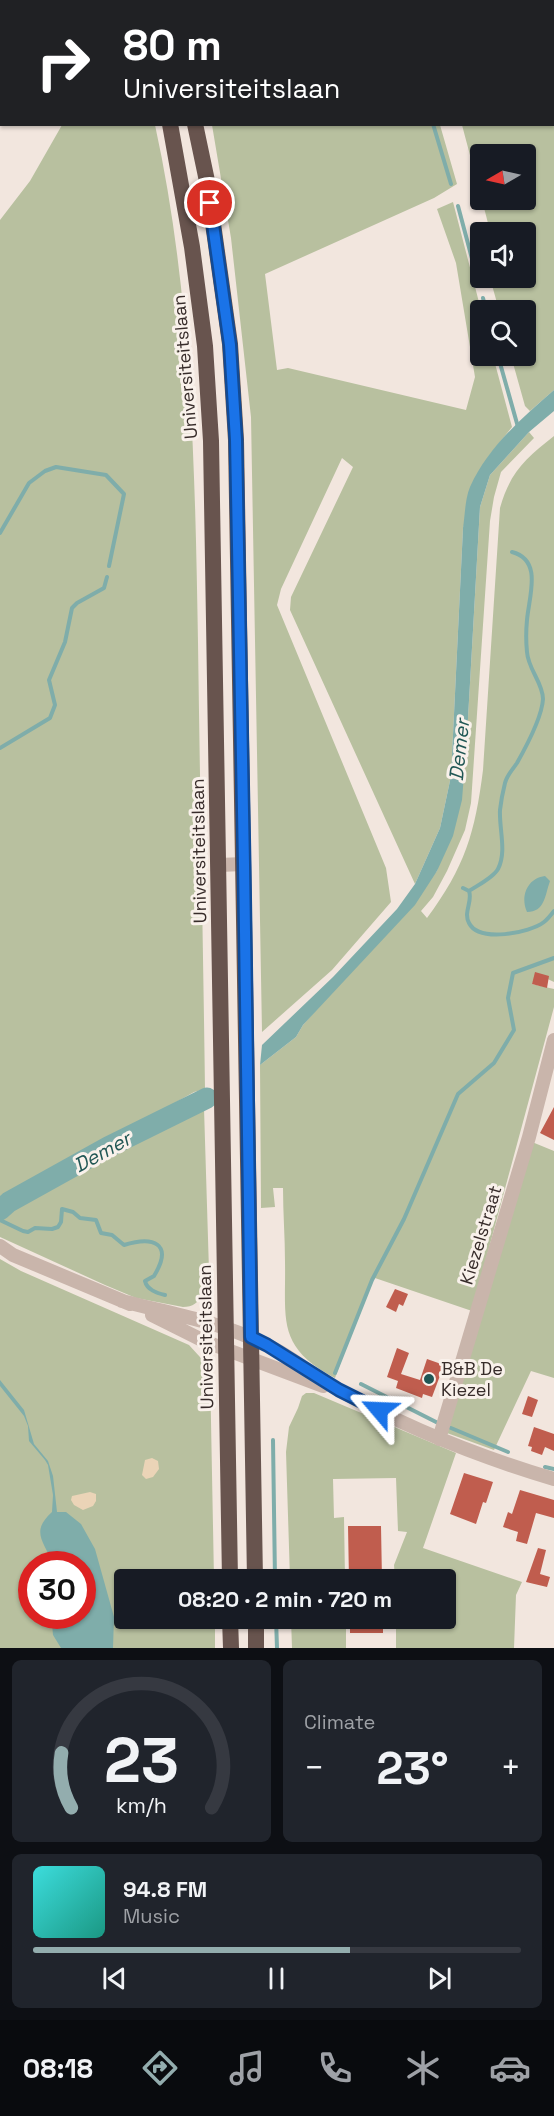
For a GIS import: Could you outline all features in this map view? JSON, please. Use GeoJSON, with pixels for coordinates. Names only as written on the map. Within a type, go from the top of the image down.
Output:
{"type":"FeatureCollection","features":[{"type":"Feature","properties":{"kind":"highway","name":"Universiteitslaan"},"geometry":{"type":"LineString","coordinates":[[170,126],[192,247],[205,346],[211,441],[230,1569]]}},
{"type":"Feature","properties":{"kind":"highway"},"geometry":{"type":"LineString","coordinates":[[195,126],[207,181],[230,345],[236,440],[255,1569]]}},
{"type":"Feature","properties":{"kind":"highway"},"geometry":{"type":"LineString","coordinates":[[230,1629],[231,1648]]}},
{"type":"Feature","properties":{"kind":"highway"},"geometry":{"type":"LineString","coordinates":[[256,1629],[256,1648]]}},
{"type":"Feature","properties":{"kind":"street"},"geometry":{"type":"LineString","coordinates":[[219,865],[244,864]]}},
{"type":"Feature","properties":{"kind":"street","name":"Kiezelstraat"},"geometry":{"type":"LineString","coordinates":[[439,1439],[529,1137],[554,1040]]}},
{"type":"Feature","properties":{"kind":"street"},"geometry":{"type":"LineString","coordinates":[[0,1246],[13,1255],[122,1300],[204,1341],[315,1384],[339,1390]]}},
{"type":"Feature","properties":{"kind":"street"},"geometry":{"type":"LineString","coordinates":[[122,1300],[251,1337],[339,1390],[439,1439],[554,1479]]}},
{"type":"Feature","properties":{"kind":"green space"},"geometry":{"type":"Polygon","coordinates":[[[61,126],[155,126],[177,253],[193,447],[205,1089],[194,1092],[0,1202],[0,220],[30,181],[61,126]]]}},
{"type":"Feature","properties":{"kind":"green space"},"geometry":{"type":"Polygon","coordinates":[[[212,126],[440,126],[457,184],[434,198],[265,274],[277,370],[288,368],[466,410],[475,377],[473,366],[496,366],[512,427],[488,457],[463,528],[451,776],[440,828],[415,884],[290,610],[291,597],[353,467],[342,458],[281,589],[277,605],[386,868],[391,902],[332,970],[262,1032],[251,417],[231,238],[212,126]]]}},
{"type":"Feature","properties":{"kind":"green space"},"geometry":{"type":"Polygon","coordinates":[[[462,126],[554,126],[554,390],[530,411],[525,406],[514,366],[536,366],[536,300],[496,300],[493,288],[536,288],[536,222],[488,222],[485,210],[536,210],[536,144],[470,144],[470,155],[462,126]]]}},
{"type":"Feature","properties":{"kind":"green space"},"geometry":{"type":"Polygon","coordinates":[[[453,202],[470,268],[470,288],[475,288],[478,300],[470,300],[470,347],[456,263],[437,209],[453,202]]]}},
{"type":"Feature","properties":{"kind":"green space"},"geometry":{"type":"Polygon","coordinates":[[[529,432],[534,438],[501,472],[490,521],[471,803],[465,830],[433,897],[421,911],[427,918],[451,882],[466,848],[476,813],[483,770],[500,508],[504,495],[520,467],[554,436],[554,982],[537,974],[532,984],[554,989],[554,1007],[472,1311],[372,1277],[335,1378],[302,1355],[288,1330],[285,1300],[283,1188],[273,1188],[275,1207],[261,1208],[260,1065],[296,1037],[303,1025],[437,871],[467,736],[480,507],[490,475],[529,432]]]}},
{"type":"Feature","properties":{"kind":"green space"},"geometry":{"type":"Polygon","coordinates":[[[204,1108],[209,1271],[202,1295],[195,1304],[183,1307],[136,1298],[0,1237],[0,1217],[10,1209],[204,1108]]]}},
{"type":"Feature","properties":{"kind":"green space"},"geometry":{"type":"Polygon","coordinates":[[[532,1142],[554,1151],[554,1378],[531,1371],[494,1450],[447,1433],[532,1142]]]}},
{"type":"Feature","properties":{"kind":"green space"},"geometry":{"type":"Polygon","coordinates":[[[0,1259],[21,1271],[189,1345],[210,1368],[214,1569],[114,1569],[114,1629],[215,1629],[215,1648],[0,1648],[0,1259]]]}},
{"type":"Feature","properties":{"kind":"green space"},"geometry":{"type":"Polygon","coordinates":[[[306,1393],[314,1393],[456,1453],[423,1548],[522,1582],[516,1595],[514,1648],[396,1648],[396,1629],[456,1629],[456,1569],[394,1569],[407,1532],[398,1531],[396,1478],[333,1479],[334,1518],[344,1517],[345,1569],[290,1569],[286,1452],[289,1427],[302,1396],[306,1393]]]}},
{"type":"Feature","properties":{"kind":"green space"},"geometry":{"type":"Polygon","coordinates":[[[291,1629],[346,1629],[346,1648],[292,1648],[291,1629]]]}},
{"type":"Feature","properties":{"kind":"sand"},"geometry":{"type":"Polygon","coordinates":[[[152,1458],[158,1461],[159,1469],[153,1477],[146,1479],[142,1475],[145,1460],[152,1458]]]}},
{"type":"Feature","properties":{"kind":"sand"},"geometry":{"type":"Polygon","coordinates":[[[90,1492],[96,1494],[93,1506],[83,1510],[74,1505],[71,1500],[72,1496],[90,1492]]]}},
{"type":"Feature","properties":{"kind":"water","name":"Demer"},"geometry":{"type":"Polygon","coordinates":[[[554,390],[554,411],[529,432],[490,475],[480,507],[462,800],[453,836],[437,871],[415,905],[303,1025],[296,1037],[260,1065],[262,1045],[333,977],[397,909],[415,884],[440,828],[451,776],[463,528],[468,492],[477,472],[496,446],[518,422],[554,390]]]}},
{"type":"Feature","properties":{"kind":"water"},"geometry":{"type":"Polygon","coordinates":[[[545,876],[550,881],[541,906],[527,912],[524,900],[527,889],[534,880],[545,876]]]}},
{"type":"Feature","properties":{"kind":"water"},"geometry":{"type":"Polygon","coordinates":[[[0,1380],[24,1410],[34,1444],[48,1461],[53,1476],[57,1512],[66,1512],[81,1524],[96,1551],[47,1551],[40,1531],[45,1519],[52,1512],[53,1495],[48,1465],[29,1441],[28,1426],[24,1416],[0,1386],[0,1380]]]}},
{"type":"Feature","properties":{"kind":"water"},"geometry":{"type":"Polygon","coordinates":[[[96,1553],[114,1617],[113,1648],[61,1648],[53,1635],[52,1629],[96,1629],[96,1553]]]}},
{"type":"Feature","properties":{"kind":"building"},"geometry":{"type":"Polygon","coordinates":[[[535,972],[549,976],[547,988],[532,984],[535,972]]]}},
{"type":"Feature","properties":{"kind":"building"},"geometry":{"type":"Polygon","coordinates":[[[554,1107],[554,1140],[540,1133],[554,1107]]]}},
{"type":"Feature","properties":{"kind":"building"},"geometry":{"type":"Polygon","coordinates":[[[395,1289],[408,1294],[403,1306],[399,1304],[396,1312],[386,1307],[395,1289]]]}},
{"type":"Feature","properties":{"kind":"building","name":"B&B De Kiezel"},"geometry":{"type":"Polygon","coordinates":[[[397,1348],[409,1353],[401,1374],[420,1380],[427,1359],[444,1365],[432,1397],[423,1394],[422,1398],[396,1388],[398,1381],[387,1377],[397,1348]]]}},
{"type":"Feature","properties":{"kind":"building"},"geometry":{"type":"Polygon","coordinates":[[[528,1396],[538,1400],[532,1417],[522,1414],[528,1396]]]}},
{"type":"Feature","properties":{"kind":"building"},"geometry":{"type":"Polygon","coordinates":[[[534,1427],[554,1434],[554,1451],[545,1447],[542,1455],[531,1451],[532,1447],[528,1446],[534,1427]]]}},
{"type":"Feature","properties":{"kind":"building"},"geometry":{"type":"Polygon","coordinates":[[[464,1473],[493,1482],[476,1524],[450,1514],[464,1473]]]}},
{"type":"Feature","properties":{"kind":"building"},"geometry":{"type":"Polygon","coordinates":[[[520,1490],[554,1500],[554,1518],[536,1513],[527,1544],[516,1541],[518,1532],[503,1527],[508,1512],[512,1514],[520,1490]]]}},
{"type":"Feature","properties":{"kind":"building"},"geometry":{"type":"Polygon","coordinates":[[[348,1526],[381,1526],[382,1569],[349,1569],[348,1526]]]}},
{"type":"Feature","properties":{"kind":"building"},"geometry":{"type":"Polygon","coordinates":[[[538,1548],[546,1550],[540,1574],[550,1577],[547,1587],[526,1582],[538,1548]]]}},
{"type":"Feature","properties":{"kind":"building"},"geometry":{"type":"Polygon","coordinates":[[[350,1629],[383,1629],[383,1633],[350,1633],[350,1629]]]}},
{"type":"Feature","properties":{"kind":"waterway"},"geometry":{"type":"LineString","coordinates":[[434,126],[451,184]]}},
{"type":"Feature","properties":{"kind":"waterway"},"geometry":{"type":"LineString","coordinates":[[458,206],[470,251]]}},
{"type":"Feature","properties":{"kind":"waterway"},"geometry":{"type":"LineString","coordinates":[[501,366],[518,427]]}},
{"type":"Feature","properties":{"kind":"waterway"},"geometry":{"type":"LineString","coordinates":[[0,533],[29,483],[45,471],[56,467],[106,475],[124,494],[109,566]]}},
{"type":"Feature","properties":{"kind":"waterway"},"geometry":{"type":"LineString","coordinates":[[469,891],[493,875],[501,862],[500,810],[505,783],[533,732],[543,699],[541,687],[527,652],[526,628],[531,571],[522,556],[512,552]]}},
{"type":"Feature","properties":{"kind":"waterway"},"geometry":{"type":"LineString","coordinates":[[0,748],[50,718],[55,705],[49,680],[65,642],[72,608],[104,588],[107,577]]}},
{"type":"Feature","properties":{"kind":"waterway"},"geometry":{"type":"LineString","coordinates":[[463,888],[469,891],[470,895],[467,919],[475,929],[483,933],[505,934],[528,930],[544,922],[554,911]]}},
{"type":"Feature","properties":{"kind":"waterway"},"geometry":{"type":"LineString","coordinates":[[335,1373],[372,1280],[404,1219],[458,1094],[494,1063],[514,1030],[508,998],[513,973],[554,958]]}},
{"type":"Feature","properties":{"kind":"waterway","name":"Demer"},"geometry":{"type":"LineString","coordinates":[[0,1210],[9,1202],[108,1147],[207,1098]]}},
{"type":"Feature","properties":{"kind":"waterway"},"geometry":{"type":"LineString","coordinates":[[0,1220],[28,1232],[35,1228],[52,1229],[58,1227],[61,1222],[62,1209],[73,1212],[80,1218],[96,1220],[101,1233],[112,1235],[124,1245],[134,1242],[152,1242],[161,1249],[162,1256],[154,1276],[145,1281],[150,1289],[165,1295]]}},
{"type":"Feature","properties":{"kind":"waterway"},"geometry":{"type":"LineString","coordinates":[[361,1384],[438,1423]]}},
{"type":"Feature","properties":{"kind":"waterway"},"geometry":{"type":"LineString","coordinates":[[451,1428],[508,1452]]}},
{"type":"Feature","properties":{"kind":"waterway"},"geometry":{"type":"LineString","coordinates":[[273,1440],[275,1569]]}},
{"type":"Feature","properties":{"kind":"waterway"},"geometry":{"type":"LineString","coordinates":[[545,1467],[554,1469]]}},
{"type":"Feature","properties":{"kind":"waterway"},"geometry":{"type":"LineString","coordinates":[[276,1629],[277,1648]]}},
{"type":"Feature","properties":{"kind":"place","name":"B&B De Kiezel"},"geometry":{"type":"Point","coordinates":[429,1379]}},
{"type":"Feature","properties":{"kind":"route"},"geometry":{"type":"LineString","coordinates":[[210,203],[230,345],[236,440],[251,1337],[339,1390],[379,1410]]}}]}
